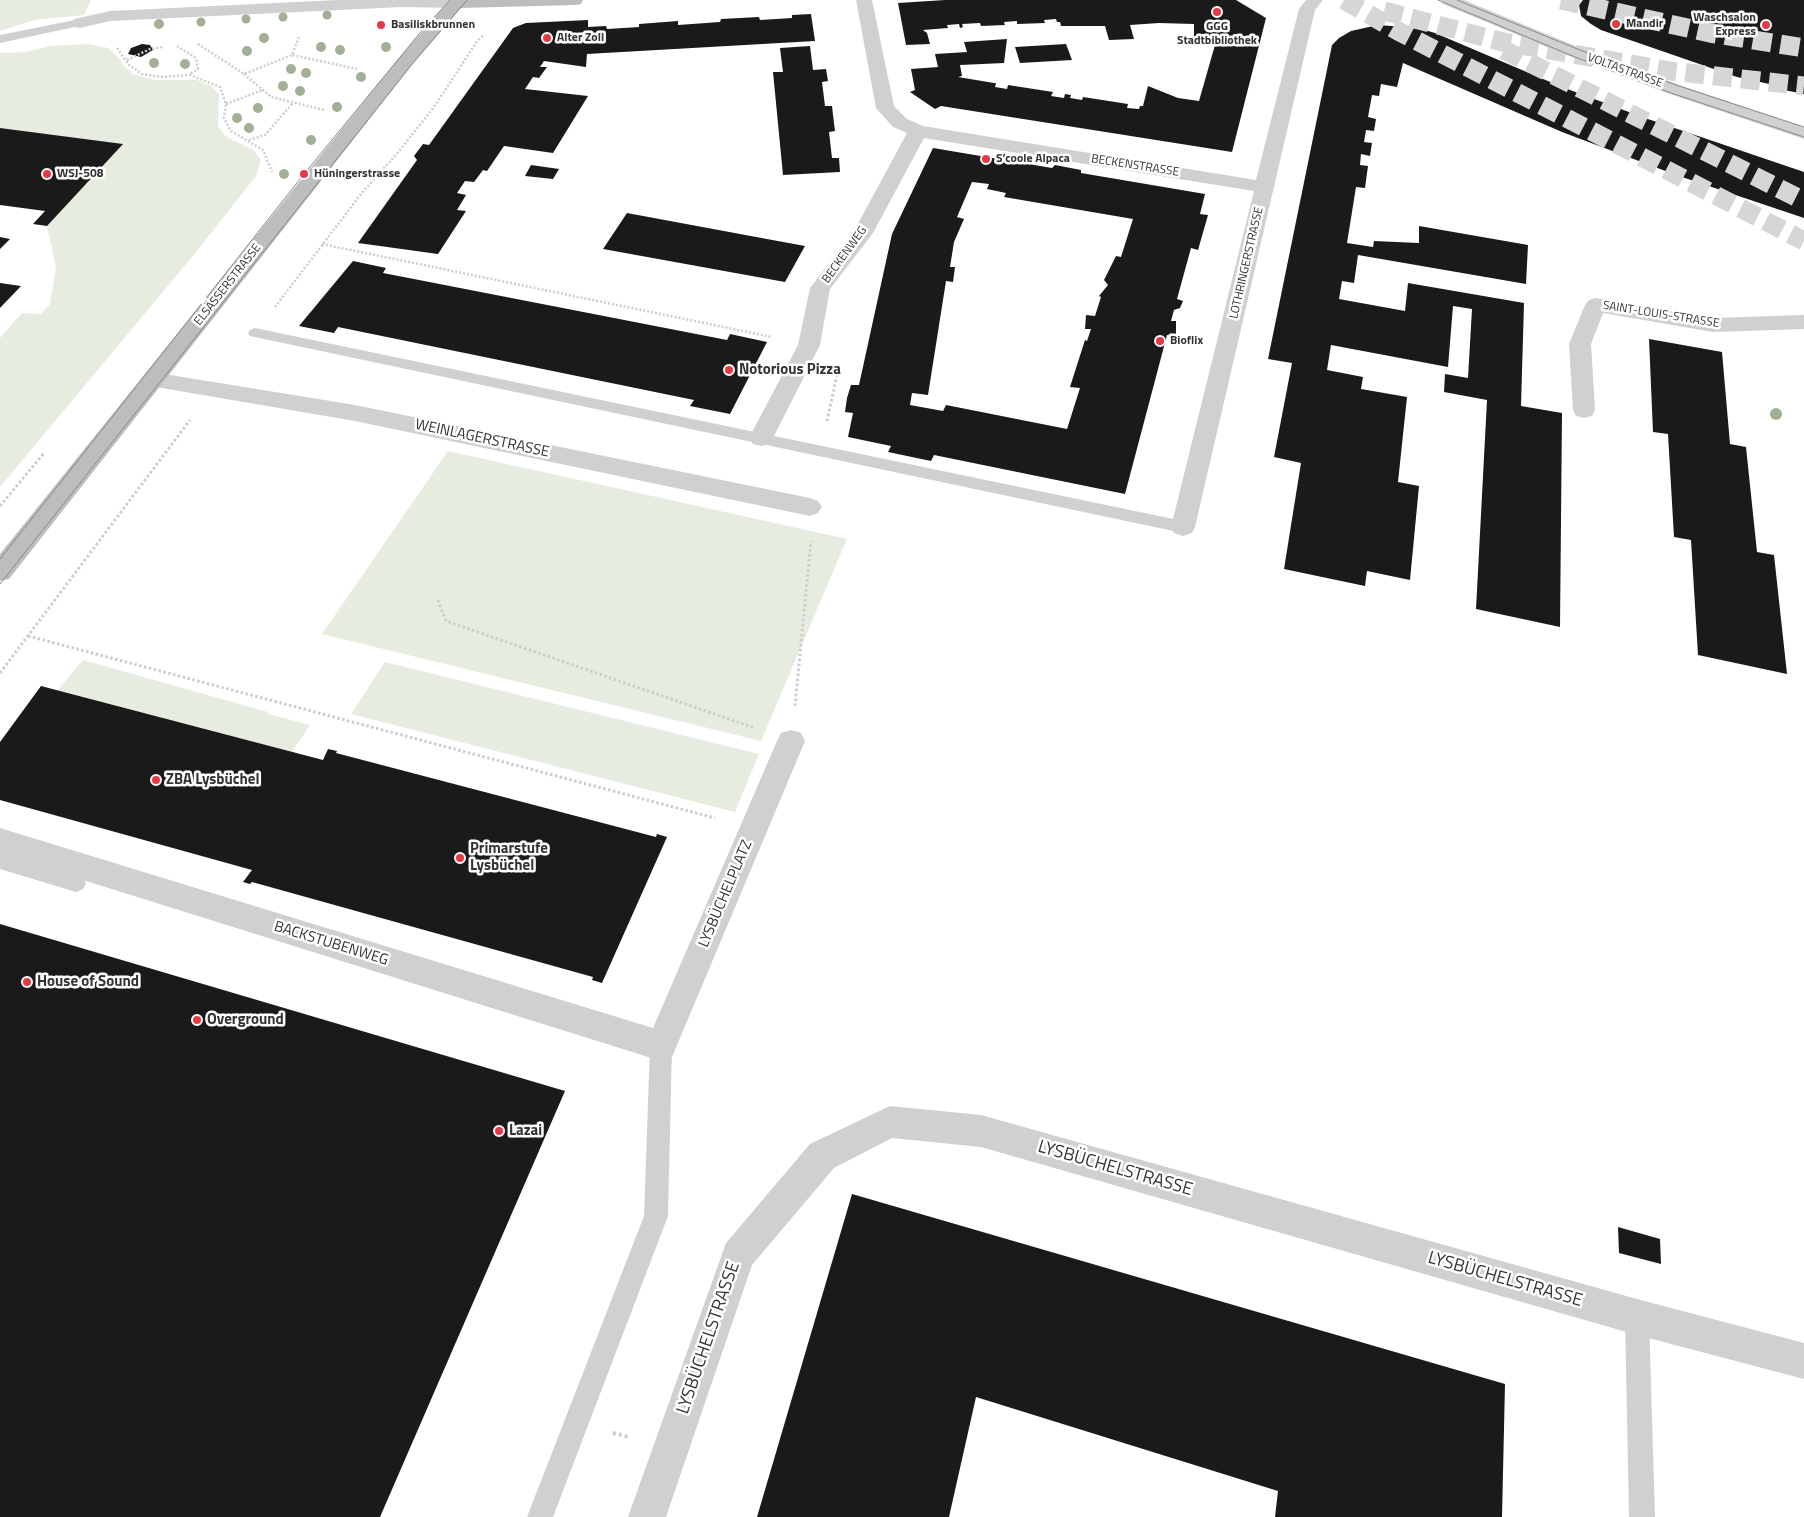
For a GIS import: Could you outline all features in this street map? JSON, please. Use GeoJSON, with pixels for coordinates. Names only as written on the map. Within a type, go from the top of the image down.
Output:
{"type":"FeatureCollection","features":[{"type":"Feature","properties":{"kind":"main road"},"geometry":{"type":"LineString","coordinates":[[458,2],[574,0]]}},
{"type":"Feature","properties":{"kind":"main road","name":"ELSÄSSERSTRASSE"},"geometry":{"type":"LineString","coordinates":[[0,572],[405,62],[458,2]]}},
{"type":"Feature","properties":{"kind":"street","name":"BECKENSTRASSE"},"geometry":{"type":"LineString","coordinates":[[864,0],[884,108],[900,123],[918,131],[1265,187]]}},
{"type":"Feature","properties":{"kind":"street","name":"LOTHRINGERSTRASSE"},"geometry":{"type":"LineString","coordinates":[[1182,527],[1308,9],[1314,0]]}},
{"type":"Feature","properties":{"kind":"street","name":"VOLTASTRASSE"},"geometry":{"type":"LineString","coordinates":[[1449,0],[1612,66],[1729,108],[1804,132]]}},
{"type":"Feature","properties":{"kind":"street"},"geometry":{"type":"LineString","coordinates":[[80,23],[114,8],[458,2]]}},
{"type":"Feature","properties":{"kind":"street","name":"BECKENWEG"},"geometry":{"type":"LineString","coordinates":[[761,438],[809,345],[820,288],[863,233],[918,131]]}},
{"type":"Feature","properties":{"kind":"street","name":"SAINT-LOUIS-STRASSE"},"geometry":{"type":"LineString","coordinates":[[1584,410],[1580,344],[1596,305],[1714,326],[1804,322]]}},
{"type":"Feature","properties":{"kind":"street","name":"WEINLAGERSTRASSE"},"geometry":{"type":"LineString","coordinates":[[152,380],[355,413],[810,507]]}},
{"type":"Feature","properties":{"kind":"street","name":"LYSBÜCHELPLATZ"},"geometry":{"type":"LineString","coordinates":[[661,1046],[792,741]]}},
{"type":"Feature","properties":{"kind":"street","name":"BACKSTUBENWEG"},"geometry":{"type":"LineString","coordinates":[[0,841],[661,1046]]}},
{"type":"Feature","properties":{"kind":"street","name":"LYSBÜCHELSTRASSE"},"geometry":{"type":"LineString","coordinates":[[647,1517],[738,1255],[822,1156],[890,1122],[981,1131],[1637,1317],[1804,1361]]}},
{"type":"Feature","properties":{"kind":"lane"},"geometry":{"type":"LineString","coordinates":[[0,39],[80,23]]}},
{"type":"Feature","properties":{"kind":"lane"},"geometry":{"type":"LineString","coordinates":[[255,332],[1182,527]]}},
{"type":"Feature","properties":{"kind":"lane"},"geometry":{"type":"LineString","coordinates":[[0,860],[76,883]]}},
{"type":"Feature","properties":{"kind":"lane"},"geometry":{"type":"LineString","coordinates":[[540,1517],[656,1216],[661,1046]]}},
{"type":"Feature","properties":{"kind":"lane"},"geometry":{"type":"LineString","coordinates":[[1637,1317],[1642,1517]]}},
{"type":"Feature","properties":{"kind":"path"},"geometry":{"type":"LineString","coordinates":[[292,54],[302,30]]}},
{"type":"Feature","properties":{"kind":"path"},"geometry":{"type":"LineString","coordinates":[[191,40],[244,74],[271,97],[324,110]]}},
{"type":"Feature","properties":{"kind":"path"},"geometry":{"type":"LineString","coordinates":[[114,46],[127,60],[129,65],[142,74],[160,77],[190,75],[220,87],[226,104],[224,118],[231,132],[263,150],[272,172]]}},
{"type":"Feature","properties":{"kind":"path"},"geometry":{"type":"LineString","coordinates":[[127,60],[150,48],[178,46],[196,58],[198,69],[190,75]]}},
{"type":"Feature","properties":{"kind":"path"},"geometry":{"type":"LineString","coordinates":[[244,74],[292,54],[356,69]]}},
{"type":"Feature","properties":{"kind":"path"},"geometry":{"type":"LineString","coordinates":[[226,104],[263,90]]}},
{"type":"Feature","properties":{"kind":"path"},"geometry":{"type":"LineString","coordinates":[[248,140],[265,135],[293,102]]}},
{"type":"Feature","properties":{"kind":"path"},"geometry":{"type":"LineString","coordinates":[[322,244],[809,345]]}},
{"type":"Feature","properties":{"kind":"path"},"geometry":{"type":"LineString","coordinates":[[438,600],[446,621],[792,741],[812,538]]}},
{"type":"Feature","properties":{"kind":"path"},"geometry":{"type":"LineString","coordinates":[[28,636],[754,829]]}},
{"type":"Feature","properties":{"kind":"path"},"geometry":{"type":"LineString","coordinates":[[576,1423],[671,1446]]}},
{"type":"Feature","properties":{"kind":"shaded area"},"geometry":{"type":"Polygon","coordinates":[[[0,0],[91,0],[84,15],[34,20],[0,31],[0,0]]]}},
{"type":"Feature","properties":{"kind":"shaded area"},"geometry":{"type":"Polygon","coordinates":[[[89,44],[108,48],[134,75],[155,80],[197,80],[211,86],[219,94],[218,126],[225,136],[253,150],[261,160],[256,176],[192,257],[0,487],[0,338],[22,313],[41,314],[50,304],[56,268],[47,226],[122,144],[0,128],[0,53],[26,52],[50,46],[89,44]]]}},
{"type":"Feature","properties":{"kind":"shaded area"},"geometry":{"type":"Polygon","coordinates":[[[448,451],[847,539],[761,741],[322,634],[448,451]]]}},
{"type":"Feature","properties":{"kind":"shaded area"},"geometry":{"type":"Polygon","coordinates":[[[83,660],[310,725],[292,752],[58,690],[83,660]]]}},
{"type":"Feature","properties":{"kind":"shaded area"},"geometry":{"type":"Polygon","coordinates":[[[385,662],[759,754],[735,812],[351,714],[385,662]]]}},
{"type":"Feature","properties":{"kind":"building"},"geometry":{"type":"Polygon","coordinates":[[[945,0],[1236,0],[1266,18],[1232,152],[941,106],[935,109],[910,92],[915,90],[911,69],[938,67],[935,54],[967,52],[964,42],[1007,39],[1004,63],[960,65],[962,76],[958,77],[996,83],[995,87],[1007,89],[1008,85],[1053,92],[1051,96],[1064,98],[1065,94],[1071,95],[1070,98],[1082,100],[1083,97],[1128,104],[1127,108],[1139,109],[1140,106],[1143,106],[1148,86],[1178,98],[1199,101],[1215,45],[1194,42],[1194,24],[1159,23],[1130,25],[1134,39],[1109,40],[1105,26],[1061,26],[1060,22],[1057,22],[1056,19],[1044,20],[1045,23],[1017,24],[1017,21],[1004,22],[1005,25],[981,26],[980,23],[962,24],[963,27],[960,28],[959,24],[947,25],[948,28],[923,30],[927,33],[930,44],[906,45],[898,3],[945,0]]]}},
{"type":"Feature","properties":{"kind":"building"},"geometry":{"type":"Polygon","coordinates":[[[1583,0],[1804,0],[1804,94],[1737,77],[1601,30],[1581,16],[1579,5],[1583,0]]]}},
{"type":"Feature","properties":{"kind":"building"},"geometry":{"type":"Polygon","coordinates":[[[811,14],[815,41],[587,54],[586,67],[544,61],[540,67],[547,67],[539,78],[533,77],[525,89],[588,96],[553,153],[504,146],[487,171],[483,170],[474,182],[465,181],[457,193],[466,195],[457,210],[466,211],[438,254],[358,243],[417,160],[414,156],[423,144],[429,145],[513,28],[526,23],[588,20],[588,27],[606,26],[607,29],[639,27],[639,24],[678,21],[678,25],[720,22],[721,19],[759,17],[760,20],[792,18],[792,15],[811,14]]]}},
{"type":"Feature","properties":{"kind":"building"},"geometry":{"type":"Polygon","coordinates":[[[1378,25],[1418,28],[1435,33],[1562,87],[1645,118],[1804,172],[1804,218],[1676,175],[1562,132],[1403,63],[1397,87],[1381,84],[1379,96],[1372,95],[1368,117],[1376,119],[1374,131],[1366,130],[1364,142],[1372,143],[1370,156],[1361,154],[1360,165],[1368,166],[1365,188],[1356,187],[1347,243],[1373,247],[1374,241],[1419,243],[1419,226],[1528,245],[1526,284],[1358,255],[1354,283],[1342,281],[1339,299],[1405,311],[1408,283],[1524,303],[1521,406],[1562,413],[1560,627],[1476,609],[1487,400],[1444,392],[1445,374],[1468,378],[1472,309],[1453,306],[1448,367],[1331,345],[1327,370],[1363,377],[1361,389],[1407,397],[1398,482],[1419,486],[1410,580],[1367,571],[1365,586],[1284,569],[1301,463],[1274,457],[1292,363],[1268,359],[1332,45],[1351,31],[1378,25]]]}},
{"type":"Feature","properties":{"kind":"building"},"geometry":{"type":"Polygon","coordinates":[[[142,44],[150,45],[153,50],[141,57],[128,54],[131,48],[142,44]]]}},
{"type":"Feature","properties":{"kind":"building"},"geometry":{"type":"Polygon","coordinates":[[[1066,44],[1072,60],[1020,63],[1015,47],[1066,44]]]}},
{"type":"Feature","properties":{"kind":"building"},"geometry":{"type":"Polygon","coordinates":[[[810,46],[813,70],[826,69],[828,81],[822,82],[825,106],[832,106],[835,131],[829,132],[832,158],[839,158],[840,172],[783,175],[773,72],[783,72],[780,48],[810,46]]]}},
{"type":"Feature","properties":{"kind":"building","name":"WSJ-508"},"geometry":{"type":"Polygon","coordinates":[[[0,128],[123,144],[47,226],[33,224],[45,211],[0,205],[0,128]]]}},
{"type":"Feature","properties":{"kind":"building"},"geometry":{"type":"Polygon","coordinates":[[[933,148],[1052,168],[1055,165],[1081,170],[1081,173],[1205,194],[1200,214],[1208,215],[1198,250],[1191,248],[1177,299],[1183,301],[1180,308],[1174,310],[1171,321],[1176,321],[1176,335],[1167,335],[1125,494],[934,455],[931,461],[888,452],[891,446],[848,437],[853,413],[845,412],[847,398],[851,385],[859,385],[892,234],[933,148]],[[972,182],[957,217],[964,219],[954,242],[950,267],[955,267],[953,282],[946,281],[928,395],[912,393],[910,405],[943,411],[946,405],[1067,429],[1080,388],[1070,387],[1085,340],[1087,341],[1091,329],[1085,329],[1086,315],[1095,316],[1101,297],[1099,296],[1108,285],[1104,280],[1116,256],[1121,257],[1133,219],[1004,197],[1006,193],[987,189],[989,184],[972,182]]]}},
{"type":"Feature","properties":{"kind":"building"},"geometry":{"type":"Polygon","coordinates":[[[531,165],[559,169],[553,179],[525,176],[531,165]]]}},
{"type":"Feature","properties":{"kind":"building"},"geometry":{"type":"Polygon","coordinates":[[[627,213],[805,246],[785,282],[603,249],[627,213]]]}},
{"type":"Feature","properties":{"kind":"building"},"geometry":{"type":"Polygon","coordinates":[[[0,237],[10,239],[0,249],[0,237]]]}},
{"type":"Feature","properties":{"kind":"building"},"geometry":{"type":"Polygon","coordinates":[[[353,261],[386,268],[383,273],[727,340],[730,334],[767,342],[730,414],[690,406],[694,400],[338,327],[334,333],[299,326],[353,261]]]}},
{"type":"Feature","properties":{"kind":"building"},"geometry":{"type":"Polygon","coordinates":[[[0,283],[21,286],[0,308],[0,283]]]}},
{"type":"Feature","properties":{"kind":"building"},"geometry":{"type":"Polygon","coordinates":[[[1649,339],[1722,352],[1730,444],[1746,447],[1757,552],[1774,555],[1787,674],[1698,655],[1691,540],[1674,537],[1668,434],[1653,432],[1649,339]]]}},
{"type":"Feature","properties":{"kind":"building","name":"Primarstufe Lysbüchel"},"geometry":{"type":"Polygon","coordinates":[[[41,686],[323,760],[328,749],[337,751],[336,753],[656,837],[657,834],[667,837],[602,983],[592,980],[593,977],[252,882],[250,884],[243,882],[252,870],[0,800],[0,742],[41,686]]]}},
{"type":"Feature","properties":{"kind":"building"},"geometry":{"type":"Polygon","coordinates":[[[0,924],[565,1091],[380,1517],[0,1517],[0,924]]]}},
{"type":"Feature","properties":{"kind":"building"},"geometry":{"type":"Polygon","coordinates":[[[852,1194],[1505,1384],[1502,1517],[1275,1517],[1278,1491],[976,1397],[949,1517],[757,1517],[852,1194]]]}},
{"type":"Feature","properties":{"kind":"building"},"geometry":{"type":"Polygon","coordinates":[[[1618,1227],[1660,1239],[1661,1264],[1619,1253],[1618,1227]]]}},
{"type":"Feature","properties":{"kind":"tunnel"},"geometry":{"type":"LineString","coordinates":[[1344,0],[1398,31],[1804,241]]}},
{"type":"Feature","properties":{"kind":"tunnel"},"geometry":{"type":"LineString","coordinates":[[1561,0],[1710,33],[1804,48]]}},
{"type":"Feature","properties":{"kind":"tunnel"},"geometry":{"type":"LineString","coordinates":[[1384,11],[1503,42],[1671,71],[1804,86]]}},
{"type":"Feature","properties":{"kind":"tunnel"},"geometry":{"type":"LineString","coordinates":[[1504,50],[1804,201]]}},
{"type":"Feature","properties":{"kind":"tram line"},"geometry":{"type":"LineString","coordinates":[[0,559],[304,174],[419,34],[450,0]]}},
{"type":"Feature","properties":{"kind":"tram line"},"geometry":{"type":"LineString","coordinates":[[0,584],[413,63],[467,0]]}},
{"type":"Feature","properties":{"kind":"tram line"},"geometry":{"type":"LineString","coordinates":[[1438,0],[1575,57],[1671,93],[1804,137]]}},
{"type":"Feature","properties":{"kind":"tram line"},"geometry":{"type":"LineString","coordinates":[[1457,0],[1580,50],[1679,86],[1804,127]]}},
{"type":"Feature","properties":{"kind":"place","name":"GGG Stadtbibliothek"},"geometry":{"type":"Point","coordinates":[1217,12]}},
{"type":"Feature","properties":{"kind":"place","name":"Mandir"},"geometry":{"type":"Point","coordinates":[1616,24]}},
{"type":"Feature","properties":{"kind":"place","name":"Basiliskbrunnen"},"geometry":{"type":"Point","coordinates":[381,25]}},
{"type":"Feature","properties":{"kind":"place","name":"Waschsalon Express"},"geometry":{"type":"Point","coordinates":[1766,25]}},
{"type":"Feature","properties":{"kind":"place","name":"Alter Zoll"},"geometry":{"type":"Point","coordinates":[547,38]}},
{"type":"Feature","properties":{"kind":"place","name":"S’coole Alpaca"},"geometry":{"type":"Point","coordinates":[986,159]}},
{"type":"Feature","properties":{"kind":"place","name":"WSJ-508"},"geometry":{"type":"Point","coordinates":[47,174]}},
{"type":"Feature","properties":{"kind":"place","name":"Hüningerstrasse"},"geometry":{"type":"Point","coordinates":[304,174]}},
{"type":"Feature","properties":{"kind":"place","name":"Bioflix"},"geometry":{"type":"Point","coordinates":[1160,341]}},
{"type":"Feature","properties":{"kind":"place","name":"Notorious Pizza"},"geometry":{"type":"Point","coordinates":[729,370]}},
{"type":"Feature","properties":{"kind":"place","name":"ZBA Lysbüchel"},"geometry":{"type":"Point","coordinates":[156,780]}},
{"type":"Feature","properties":{"kind":"place","name":"Primarstufe Lysbüchel"},"geometry":{"type":"Point","coordinates":[460,858]}},
{"type":"Feature","properties":{"kind":"place","name":"House of Sound"},"geometry":{"type":"Point","coordinates":[27,982]}},
{"type":"Feature","properties":{"kind":"place","name":"Overground"},"geometry":{"type":"Point","coordinates":[197,1020]}},
{"type":"Feature","properties":{"kind":"place","name":"Lazai"},"geometry":{"type":"Point","coordinates":[499,1131]}}]}
